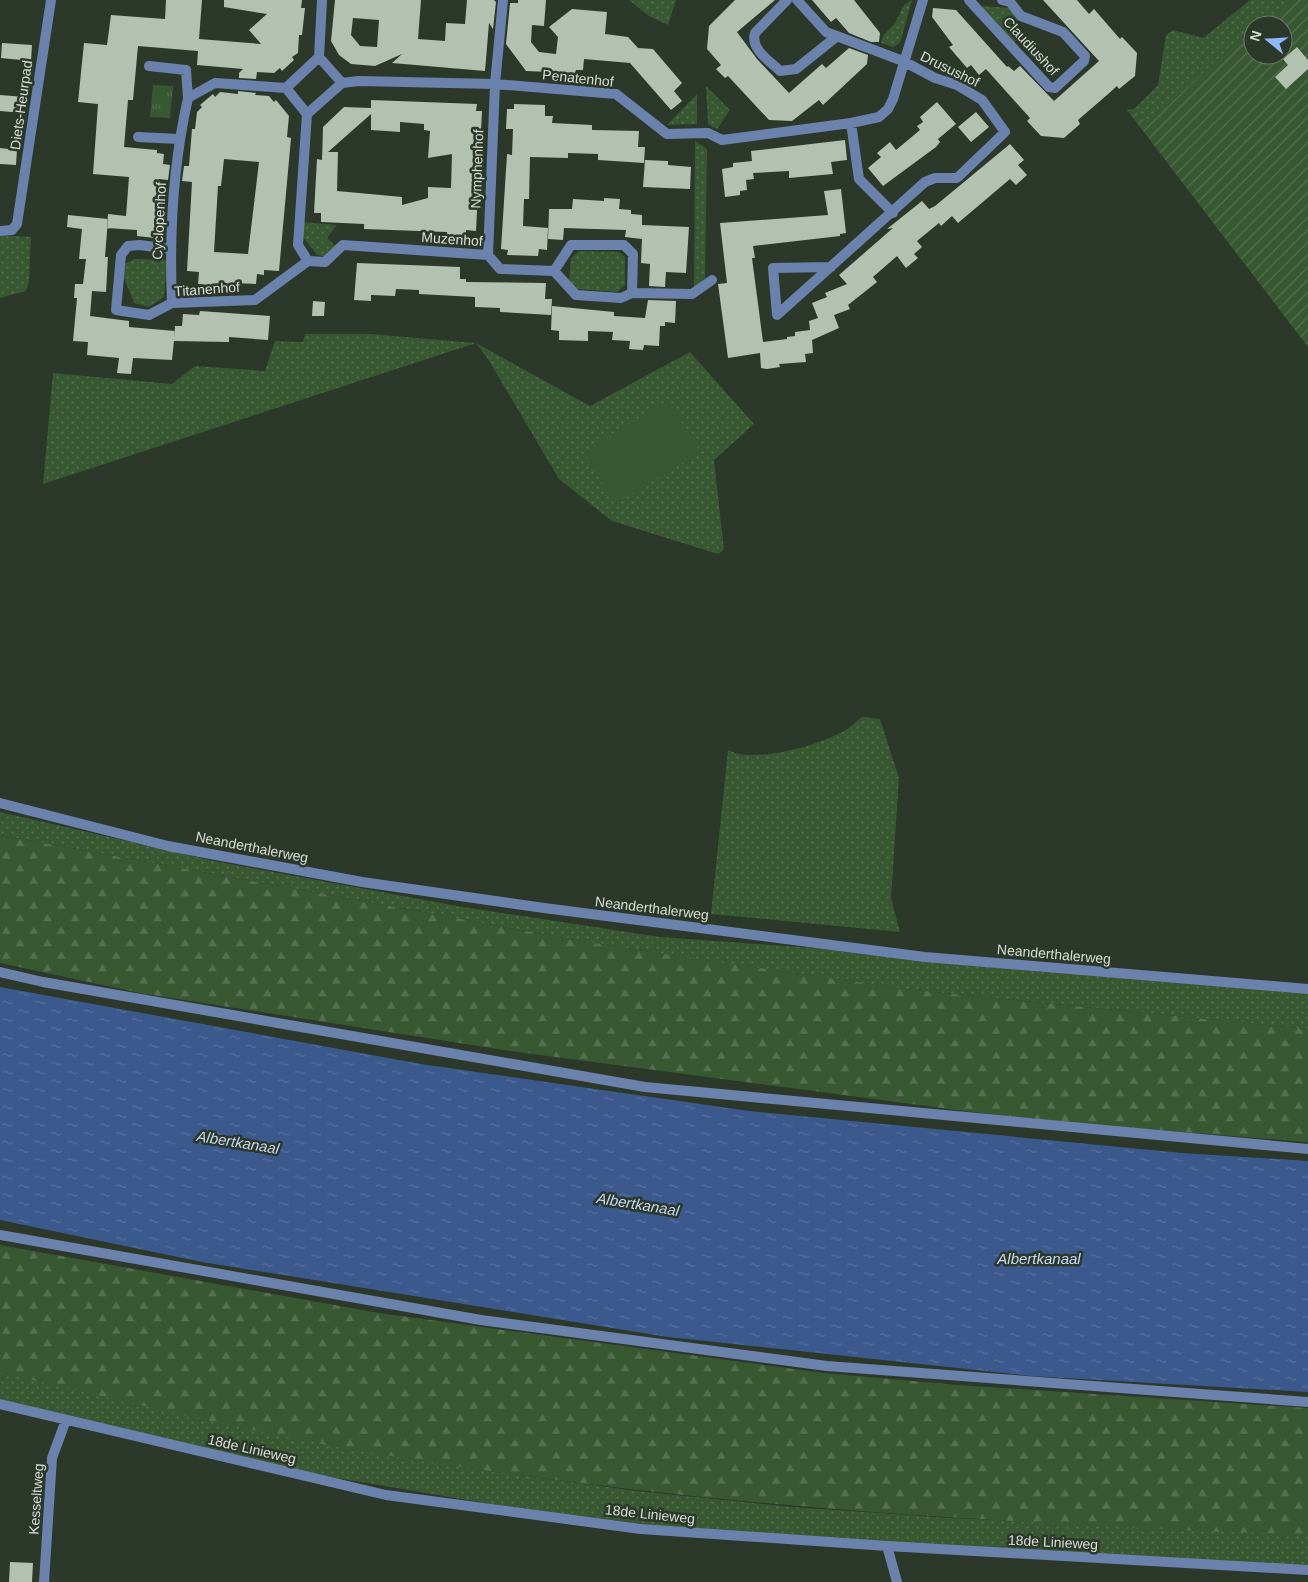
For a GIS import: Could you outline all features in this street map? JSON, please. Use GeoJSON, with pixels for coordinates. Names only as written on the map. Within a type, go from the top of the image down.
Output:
{"type":"FeatureCollection","features":[{"type":"Feature","properties":{"kind":"street","name":"Diets-Heurpad"},"geometry":{"type":"LineString","coordinates":[[0,231],[12,230],[18,224],[51,0]]}},
{"type":"Feature","properties":{"kind":"street"},"geometry":{"type":"LineString","coordinates":[[286,88],[318,58],[322,0]]}},
{"type":"Feature","properties":{"kind":"street","name":"Nymphenhof"},"geometry":{"type":"LineString","coordinates":[[488,255],[495,84],[503,0]]}},
{"type":"Feature","properties":{"kind":"street"},"geometry":{"type":"LineString","coordinates":[[787,0],[755,33],[753,39],[756,47],[780,70],[796,69],[836,37]]}},
{"type":"Feature","properties":{"kind":"street"},"geometry":{"type":"LineString","coordinates":[[797,0],[826,32],[903,61]]}},
{"type":"Feature","properties":{"kind":"street","name":"Penatenhof"},"geometry":{"type":"LineString","coordinates":[[342,83],[495,84],[616,94],[667,134],[708,133],[722,140],[851,123],[878,117],[888,109],[894,99],[903,61],[923,0]]}},
{"type":"Feature","properties":{"kind":"street","name":"Claudiushof"},"geometry":{"type":"LineString","coordinates":[[970,0],[1048,87],[1055,88],[1084,61],[1085,56],[1063,32],[1021,16],[1010,2],[1002,0]]}},
{"type":"Feature","properties":{"kind":"street"},"geometry":{"type":"LineString","coordinates":[[307,114],[342,83],[318,58]]}},
{"type":"Feature","properties":{"kind":"street","name":"Drusushof"},"geometry":{"type":"LineString","coordinates":[[831,267],[773,268],[777,315],[893,213],[925,182],[935,178],[956,178],[1005,132],[982,100],[957,85],[934,78],[903,61]]}},
{"type":"Feature","properties":{"kind":"street","name":"Cyclopenhof"},"geometry":{"type":"LineString","coordinates":[[148,66],[186,70],[188,98],[178,139],[170,249],[172,304]]}},
{"type":"Feature","properties":{"kind":"street"},"geometry":{"type":"LineString","coordinates":[[188,98],[214,83],[286,88],[307,114],[298,245],[308,261]]}},
{"type":"Feature","properties":{"kind":"street"},"geometry":{"type":"LineString","coordinates":[[851,123],[859,179],[893,213]]}},
{"type":"Feature","properties":{"kind":"street"},"geometry":{"type":"LineString","coordinates":[[138,137],[178,139]]}},
{"type":"Feature","properties":{"kind":"street","name":"Titanenhof"},"geometry":{"type":"LineString","coordinates":[[170,249],[140,245],[128,246],[121,255],[116,310],[149,315],[172,304],[255,300],[308,261]]}},
{"type":"Feature","properties":{"kind":"street","name":"Muzenhof"},"geometry":{"type":"LineString","coordinates":[[308,261],[325,262],[343,245],[488,255],[500,269],[554,271]]}},
{"type":"Feature","properties":{"kind":"street"},"geometry":{"type":"LineString","coordinates":[[632,293],[632,254],[624,245],[571,245],[554,271],[576,295],[621,298],[632,293],[692,294],[712,280]]}},
{"type":"Feature","properties":{"kind":"street","name":"Neanderthalerweg"},"geometry":{"type":"LineString","coordinates":[[0,803],[168,846],[362,882],[439,893],[925,956],[1308,989]]}},
{"type":"Feature","properties":{"kind":"street"},"geometry":{"type":"LineString","coordinates":[[0,972],[62,985],[645,1088],[1308,1149]]}},
{"type":"Feature","properties":{"kind":"street"},"geometry":{"type":"LineString","coordinates":[[0,1235],[481,1320],[827,1366],[1308,1402]]}},
{"type":"Feature","properties":{"kind":"street","name":"18de Linieweg"},"geometry":{"type":"LineString","coordinates":[[0,1404],[386,1495],[641,1529],[887,1546],[1308,1570]]}},
{"type":"Feature","properties":{"kind":"street","name":"Kesseltweg"},"geometry":{"type":"LineString","coordinates":[[44,1582],[52,1458],[66,1420]]}},
{"type":"Feature","properties":{"kind":"street"},"geometry":{"type":"LineString","coordinates":[[887,1546],[896,1582]]}},
{"type":"Feature","properties":{"kind":"green space"},"geometry":{"type":"Polygon","coordinates":[[[629,0],[676,0],[668,25],[649,16],[629,0]]]}},
{"type":"Feature","properties":{"kind":"green space"},"geometry":{"type":"Polygon","coordinates":[[[912,0],[900,43],[893,47],[881,43],[883,36],[894,24],[903,7],[912,0]]]}},
{"type":"Feature","properties":{"kind":"green space"},"geometry":{"type":"Polygon","coordinates":[[[1250,0],[1292,0],[1272,15],[1243,15],[1243,37],[1148,124],[1134,109],[1158,85],[1166,35],[1173,30],[1203,38],[1250,0]]]}},
{"type":"Feature","properties":{"kind":"green space"},"geometry":{"type":"Polygon","coordinates":[[[1292,0],[1308,0],[1308,347],[1127,110],[1134,109],[1148,124],[1243,37],[1243,65],[1293,65],[1293,15],[1272,15],[1292,0]]]}},
{"type":"Feature","properties":{"kind":"green space"},"geometry":{"type":"Polygon","coordinates":[[[981,6],[1010,8],[1018,17],[1015,44],[981,6]]]}},
{"type":"Feature","properties":{"kind":"green space"},"geometry":{"type":"Polygon","coordinates":[[[153,85],[173,86],[170,118],[150,117],[153,85]]]}},
{"type":"Feature","properties":{"kind":"green space"},"geometry":{"type":"Polygon","coordinates":[[[706,86],[730,110],[717,129],[708,124],[706,86]]]}},
{"type":"Feature","properties":{"kind":"green space"},"geometry":{"type":"Polygon","coordinates":[[[697,94],[697,124],[667,125],[697,94]]]}},
{"type":"Feature","properties":{"kind":"green space"},"geometry":{"type":"Polygon","coordinates":[[[695,141],[707,149],[705,278],[694,288],[695,141]]]}},
{"type":"Feature","properties":{"kind":"green space"},"geometry":{"type":"Polygon","coordinates":[[[303,222],[337,225],[327,238],[336,246],[326,257],[317,255],[303,237],[303,222]]]}},
{"type":"Feature","properties":{"kind":"green space"},"geometry":{"type":"Polygon","coordinates":[[[0,235],[31,237],[29,281],[26,291],[0,298],[0,235]]]}},
{"type":"Feature","properties":{"kind":"green space"},"geometry":{"type":"Polygon","coordinates":[[[579,251],[619,252],[625,257],[625,285],[617,292],[578,289],[569,281],[571,258],[579,251]]]}},
{"type":"Feature","properties":{"kind":"green space"},"geometry":{"type":"Polygon","coordinates":[[[134,259],[167,260],[164,297],[149,307],[134,303],[122,273],[124,264],[134,259]]]}},
{"type":"Feature","properties":{"kind":"green space"},"geometry":{"type":"Polygon","coordinates":[[[305,334],[370,334],[476,343],[43,484],[53,373],[172,384],[195,366],[265,371],[275,341],[303,342],[305,334]]]}},
{"type":"Feature","properties":{"kind":"green space"},"geometry":{"type":"Polygon","coordinates":[[[476,343],[590,406],[690,352],[754,424],[714,460],[724,550],[718,554],[612,521],[559,479],[488,359],[476,343]]]}},
{"type":"Feature","properties":{"kind":"green space"},"geometry":{"type":"Polygon","coordinates":[[[668,400],[700,452],[615,504],[584,452],[668,400]]]}},
{"type":"Feature","properties":{"kind":"green space"},"geometry":{"type":"Polygon","coordinates":[[[862,717],[880,719],[899,778],[891,898],[900,932],[711,914],[728,750],[739,754],[753,755],[784,752],[801,748],[843,732],[862,717]]]}},
{"type":"Feature","properties":{"kind":"green space"},"geometry":{"type":"Polygon","coordinates":[[[0,812],[219,862],[463,907],[660,937],[868,952],[1308,992],[1308,1029],[913,990],[581,941],[0,835],[0,812]]]}},
{"type":"Feature","properties":{"kind":"green space"},"geometry":{"type":"Polygon","coordinates":[[[0,835],[581,941],[683,957],[913,990],[1308,1029],[1308,1142],[1081,1124],[965,1111],[510,1051],[140,993],[0,963],[0,835]]]}},
{"type":"Feature","properties":{"kind":"green space"},"geometry":{"type":"Polygon","coordinates":[[[0,1245],[379,1313],[824,1373],[958,1385],[1308,1408],[1308,1534],[1244,1533],[960,1518],[690,1496],[601,1486],[422,1461],[333,1446],[221,1423],[0,1372],[0,1245]]]}},
{"type":"Feature","properties":{"kind":"green space"},"geometry":{"type":"Polygon","coordinates":[[[0,1372],[330,1445],[482,1470],[637,1491],[793,1507],[950,1518],[1308,1534],[1308,1566],[1107,1558],[654,1525],[515,1508],[278,1468],[0,1399],[0,1372]]]}},
{"type":"Feature","properties":{"kind":"water","name":"Albertkanaal"},"geometry":{"type":"Polygon","coordinates":[[[0,987],[421,1064],[749,1111],[1182,1153],[1308,1161],[1308,1392],[1031,1376],[668,1337],[202,1262],[0,1220],[0,987]]]}},
{"type":"Feature","properties":{"kind":"building"},"geometry":{"type":"Polygon","coordinates":[[[166,0],[202,0],[199,39],[261,44],[249,30],[267,14],[224,7],[224,0],[302,0],[301,8],[305,8],[302,35],[299,35],[298,53],[292,57],[294,60],[282,71],[280,68],[274,73],[257,72],[256,79],[239,78],[239,73],[243,69],[197,65],[198,51],[138,46],[133,100],[128,100],[124,147],[157,150],[157,153],[164,154],[163,164],[170,165],[168,180],[159,179],[155,238],[137,236],[137,230],[107,228],[108,214],[126,216],[129,177],[93,174],[98,104],[78,102],[84,43],[107,45],[111,15],[165,19],[166,0]]]}},
{"type":"Feature","properties":{"kind":"building"},"geometry":{"type":"Polygon","coordinates":[[[335,0],[421,0],[418,39],[445,41],[446,23],[465,24],[467,0],[494,0],[496,2],[493,29],[489,23],[485,71],[392,63],[402,54],[375,66],[351,64],[339,55],[331,41],[335,0]],[[353,18],[351,35],[360,46],[377,47],[379,20],[353,18]]]}},
{"type":"Feature","properties":{"kind":"building"},"geometry":{"type":"Polygon","coordinates":[[[518,0],[546,0],[544,26],[532,25],[531,42],[539,52],[556,54],[558,37],[549,27],[572,9],[607,12],[605,34],[628,37],[638,48],[653,49],[682,83],[674,91],[682,101],[671,110],[630,63],[584,59],[583,70],[576,70],[575,73],[526,71],[506,44],[510,3],[518,3],[518,0]]]}},
{"type":"Feature","properties":{"kind":"building"},"geometry":{"type":"Polygon","coordinates":[[[735,0],[775,0],[737,32],[757,59],[789,93],[822,64],[826,68],[849,48],[868,55],[867,64],[823,105],[819,100],[792,121],[769,120],[728,76],[725,78],[716,69],[721,65],[707,49],[709,26],[735,0]]]}},
{"type":"Feature","properties":{"kind":"building"},"geometry":{"type":"Polygon","coordinates":[[[812,0],[854,0],[880,33],[879,42],[871,42],[849,33],[836,18],[831,22],[812,0]]]}},
{"type":"Feature","properties":{"kind":"building"},"geometry":{"type":"Polygon","coordinates":[[[1043,0],[1077,0],[1089,14],[1094,9],[1120,39],[1122,37],[1137,53],[1135,76],[1119,89],[1117,86],[1078,120],[1080,124],[1064,138],[1041,136],[1027,121],[1030,118],[986,69],[979,75],[971,65],[967,68],[949,47],[953,45],[932,17],[933,8],[956,10],[1007,67],[1014,71],[1020,66],[1054,101],[1099,61],[1043,0]]]}},
{"type":"Feature","properties":{"kind":"building"},"geometry":{"type":"Polygon","coordinates":[[[2,43],[32,45],[31,61],[1,58],[2,43]]]}},
{"type":"Feature","properties":{"kind":"building"},"geometry":{"type":"Polygon","coordinates":[[[1297,47],[1308,60],[1308,69],[1286,89],[1275,77],[1288,65],[1293,65],[1293,50],[1297,47]]]}},
{"type":"Feature","properties":{"kind":"building"},"geometry":{"type":"Polygon","coordinates":[[[238,91],[269,96],[274,102],[276,100],[289,116],[287,137],[291,138],[279,271],[264,270],[264,275],[257,274],[256,284],[235,283],[234,287],[198,284],[199,272],[187,271],[192,182],[182,181],[184,166],[189,166],[192,129],[195,129],[197,112],[202,107],[200,105],[213,94],[215,97],[220,92],[238,94],[238,91]],[[224,159],[221,186],[218,186],[214,252],[248,254],[259,162],[224,159]]]}},
{"type":"Feature","properties":{"kind":"building"},"geometry":{"type":"Polygon","coordinates":[[[0,95],[25,97],[23,113],[0,111],[0,95]]]}},
{"type":"Feature","properties":{"kind":"building"},"geometry":{"type":"Polygon","coordinates":[[[371,100],[477,104],[476,111],[482,111],[476,231],[466,230],[466,237],[447,236],[447,232],[364,229],[364,224],[321,222],[321,213],[314,213],[317,159],[322,160],[323,127],[344,107],[371,108],[371,100]],[[371,114],[328,152],[338,152],[337,191],[402,197],[402,205],[428,198],[428,187],[451,188],[452,154],[428,158],[430,131],[424,130],[424,124],[400,122],[400,132],[371,130],[371,114]]]}},
{"type":"Feature","properties":{"kind":"building"},"geometry":{"type":"Polygon","coordinates":[[[937,102],[956,124],[938,139],[940,142],[936,147],[883,186],[868,168],[881,157],[877,153],[890,142],[896,150],[920,130],[917,126],[923,122],[920,117],[937,102]]]}},
{"type":"Feature","properties":{"kind":"building"},"geometry":{"type":"Polygon","coordinates":[[[514,104],[545,105],[545,116],[553,116],[552,123],[592,125],[592,130],[639,131],[638,147],[645,147],[644,163],[598,160],[598,154],[568,153],[568,158],[530,157],[529,199],[524,199],[523,226],[548,228],[547,250],[539,249],[538,256],[507,255],[508,250],[501,249],[507,154],[512,155],[513,129],[506,129],[507,109],[514,109],[514,104]]]}},
{"type":"Feature","properties":{"kind":"building"},"geometry":{"type":"Polygon","coordinates":[[[976,112],[989,127],[971,142],[958,127],[976,112]]]}},
{"type":"Feature","properties":{"kind":"building"},"geometry":{"type":"Polygon","coordinates":[[[845,140],[847,160],[831,162],[833,174],[789,178],[789,171],[753,173],[754,179],[746,180],[747,190],[740,191],[740,195],[725,197],[722,169],[733,167],[733,163],[752,161],[751,151],[845,140]]]}},
{"type":"Feature","properties":{"kind":"building"},"geometry":{"type":"Polygon","coordinates":[[[1010,144],[1024,160],[1018,165],[1027,175],[1016,185],[1010,179],[958,223],[952,216],[941,226],[939,223],[917,241],[922,247],[914,254],[918,258],[906,268],[897,256],[873,277],[877,282],[848,305],[850,309],[834,315],[839,328],[812,340],[813,353],[805,354],[806,362],[779,364],[780,367],[767,369],[761,368],[760,353],[728,358],[718,284],[727,283],[720,223],[828,215],[824,191],[841,189],[846,233],[840,234],[840,236],[753,246],[755,258],[752,258],[763,342],[787,339],[787,337],[795,336],[795,332],[810,330],[809,321],[818,318],[812,303],[827,297],[825,293],[847,284],[839,275],[893,228],[887,229],[922,201],[929,209],[935,206],[1010,144]]]}},
{"type":"Feature","properties":{"kind":"building"},"geometry":{"type":"Polygon","coordinates":[[[0,148],[17,150],[16,165],[0,164],[0,148]]]}},
{"type":"Feature","properties":{"kind":"building"},"geometry":{"type":"Polygon","coordinates":[[[645,160],[668,161],[668,165],[691,167],[690,189],[643,187],[645,160]]]}},
{"type":"Feature","properties":{"kind":"building"},"geometry":{"type":"Polygon","coordinates":[[[604,198],[620,199],[619,209],[631,210],[631,214],[642,215],[642,225],[689,227],[686,273],[666,272],[665,287],[649,286],[650,264],[641,263],[642,239],[625,237],[626,230],[564,228],[563,240],[548,239],[549,209],[572,209],[573,199],[604,201],[604,198]]]}},
{"type":"Feature","properties":{"kind":"building"},"geometry":{"type":"Polygon","coordinates":[[[68,215],[108,219],[105,257],[108,257],[106,292],[92,291],[90,316],[129,321],[129,327],[175,331],[172,360],[133,358],[131,374],[117,373],[119,358],[87,355],[88,342],[73,341],[77,298],[74,298],[75,284],[83,284],[86,259],[79,259],[82,229],[67,227],[68,215]]]}},
{"type":"Feature","properties":{"kind":"building"},"geometry":{"type":"Polygon","coordinates":[[[357,263],[460,267],[460,279],[466,279],[466,282],[546,283],[545,299],[552,299],[551,315],[500,312],[500,308],[475,307],[475,297],[419,294],[419,290],[396,289],[395,296],[371,295],[371,301],[354,300],[357,263]]]}},
{"type":"Feature","properties":{"kind":"building"},"geometry":{"type":"Polygon","coordinates":[[[648,300],[676,301],[675,323],[665,322],[665,326],[660,326],[659,346],[644,345],[643,350],[629,349],[630,341],[612,340],[613,332],[588,331],[588,341],[559,340],[559,331],[551,330],[552,306],[614,312],[614,316],[645,318],[648,300]]]}},
{"type":"Feature","properties":{"kind":"building"},"geometry":{"type":"Polygon","coordinates":[[[313,301],[325,302],[324,316],[312,316],[313,301]]]}},
{"type":"Feature","properties":{"kind":"building"},"geometry":{"type":"Polygon","coordinates":[[[200,311],[270,316],[268,340],[229,337],[229,342],[174,341],[175,326],[182,326],[183,314],[199,315],[200,311]]]}},
{"type":"Feature","properties":{"kind":"building"},"geometry":{"type":"Polygon","coordinates":[[[10,1562],[33,1563],[32,1582],[9,1582],[10,1562]]]}}]}
